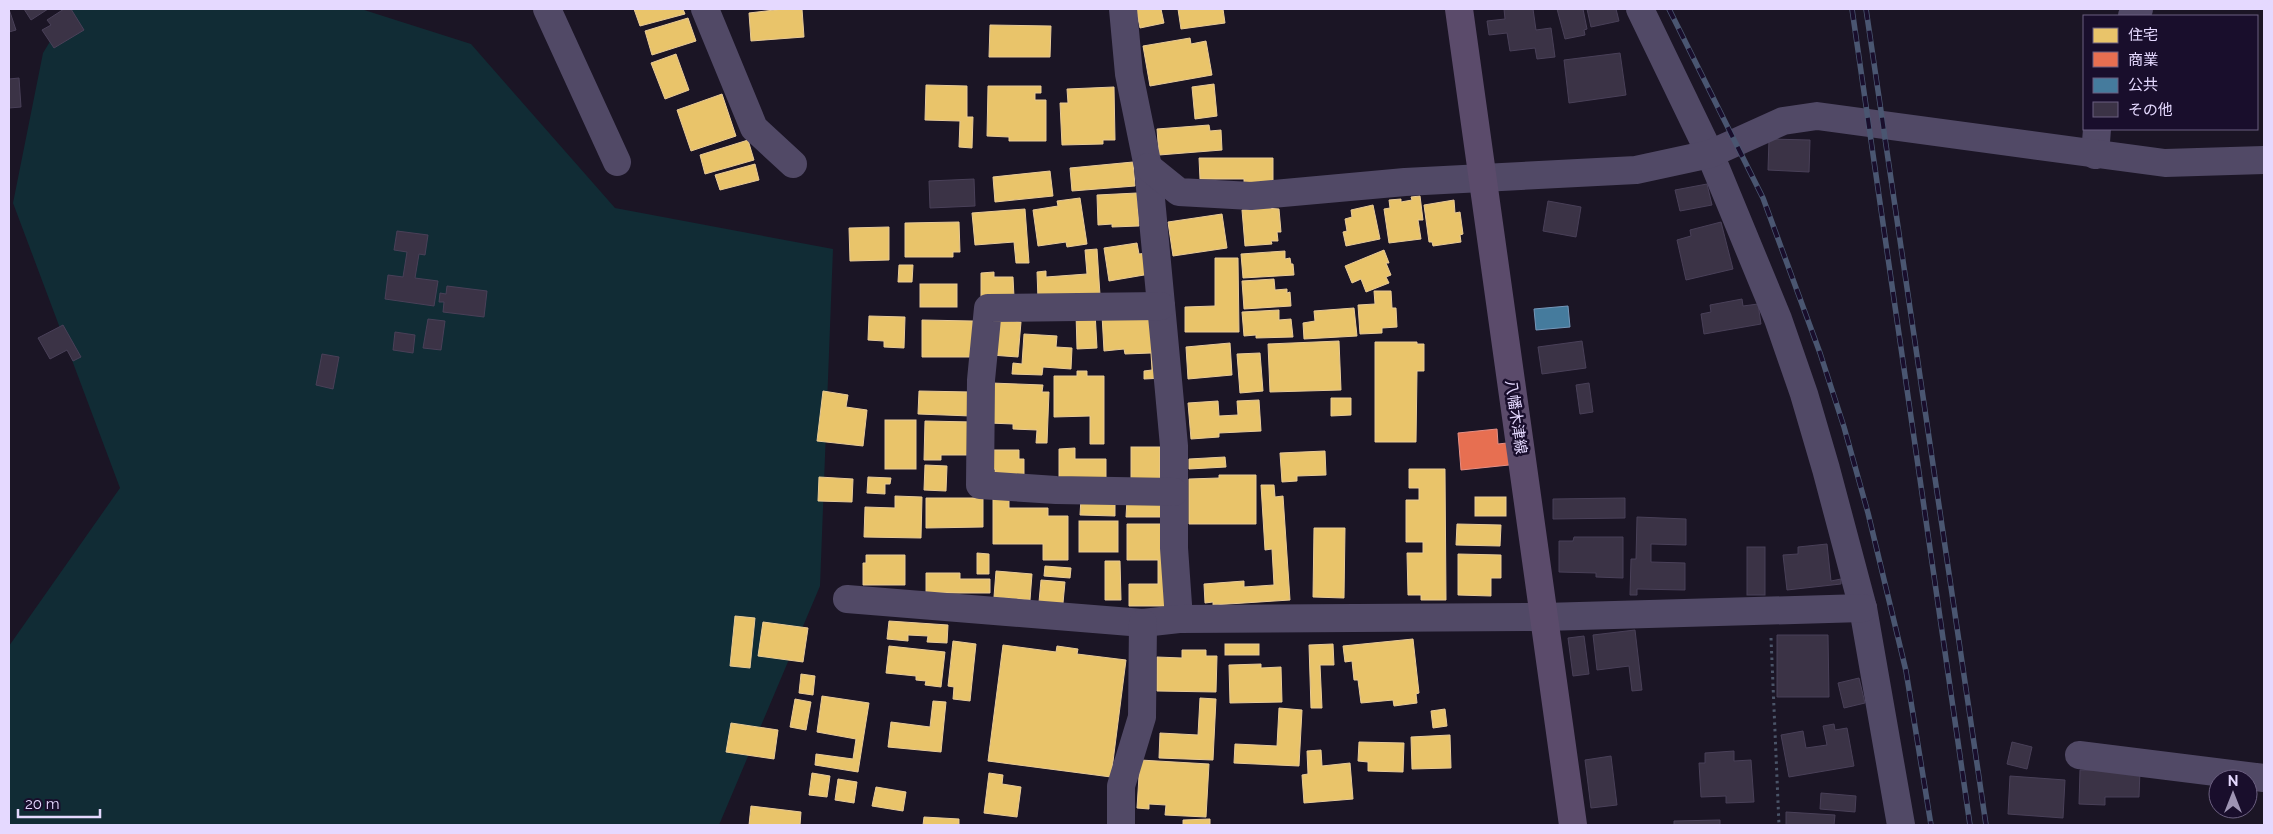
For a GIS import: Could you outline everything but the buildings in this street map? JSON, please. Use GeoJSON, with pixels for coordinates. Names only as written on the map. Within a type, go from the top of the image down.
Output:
{"type":"FeatureCollection","features":[{"type":"Feature","properties":{"kind":"main road","name":"八幡木津線"},"geometry":{"type":"LineString","coordinates":[[1459,9],[1573,825]]}},
{"type":"Feature","properties":{"kind":"street"},"geometry":{"type":"LineString","coordinates":[[547,9],[617,162]]}},
{"type":"Feature","properties":{"kind":"street"},"geometry":{"type":"LineString","coordinates":[[705,9],[754,128],[793,164]]}},
{"type":"Feature","properties":{"kind":"street"},"geometry":{"type":"LineString","coordinates":[[1123,9],[1129,74],[1148,167],[1174,446],[1174,548],[1179,619]]}},
{"type":"Feature","properties":{"kind":"street"},"geometry":{"type":"LineString","coordinates":[[1640,9],[1710,154],[1778,319],[1804,394],[1831,486],[1863,608],[1901,825]]}},
{"type":"Feature","properties":{"kind":"street"},"geometry":{"type":"LineString","coordinates":[[1148,167],[1179,192],[1251,196],[1337,187],[1636,170],[1710,154],[1783,121],[1817,116],[2096,142],[2166,164],[2264,160]]}},
{"type":"Feature","properties":{"kind":"street"},"geometry":{"type":"LineString","coordinates":[[1161,306],[988,308],[981,380],[980,485],[1056,490],[1174,492]]}},
{"type":"Feature","properties":{"kind":"street"},"geometry":{"type":"LineString","coordinates":[[847,599],[1143,624],[1179,619],[1544,617],[1863,608]]}},
{"type":"Feature","properties":{"kind":"street"},"geometry":{"type":"LineString","coordinates":[[1121,825],[1122,786],[1142,717],[1143,624]]}},
{"type":"Feature","properties":{"kind":"street"},"geometry":{"type":"LineString","coordinates":[[2079,755],[2264,778]]}},
{"type":"Feature","properties":{"kind":"path"},"geometry":{"type":"LineString","coordinates":[[1769,612],[1779,825]]}},
{"type":"Feature","properties":{"kind":"shaded area"},"geometry":{"type":"Polygon","coordinates":[[[70,9],[361,9],[471,44],[615,208],[833,249],[820,586],[719,825],[9,825],[9,646],[120,488],[13,203],[43,53],[70,9]]]}},
{"type":"Feature","properties":{"kind":"railway"},"geometry":{"type":"LineString","coordinates":[[1669,9],[1763,198],[1820,353],[1844,427],[1868,513],[1906,671],[1931,825]]}},
{"type":"Feature","properties":{"kind":"railway"},"geometry":{"type":"LineString","coordinates":[[1852,9],[1970,825]]}},
{"type":"Feature","properties":{"kind":"railway"},"geometry":{"type":"LineString","coordinates":[[1866,9],[1986,825]]}}]}
